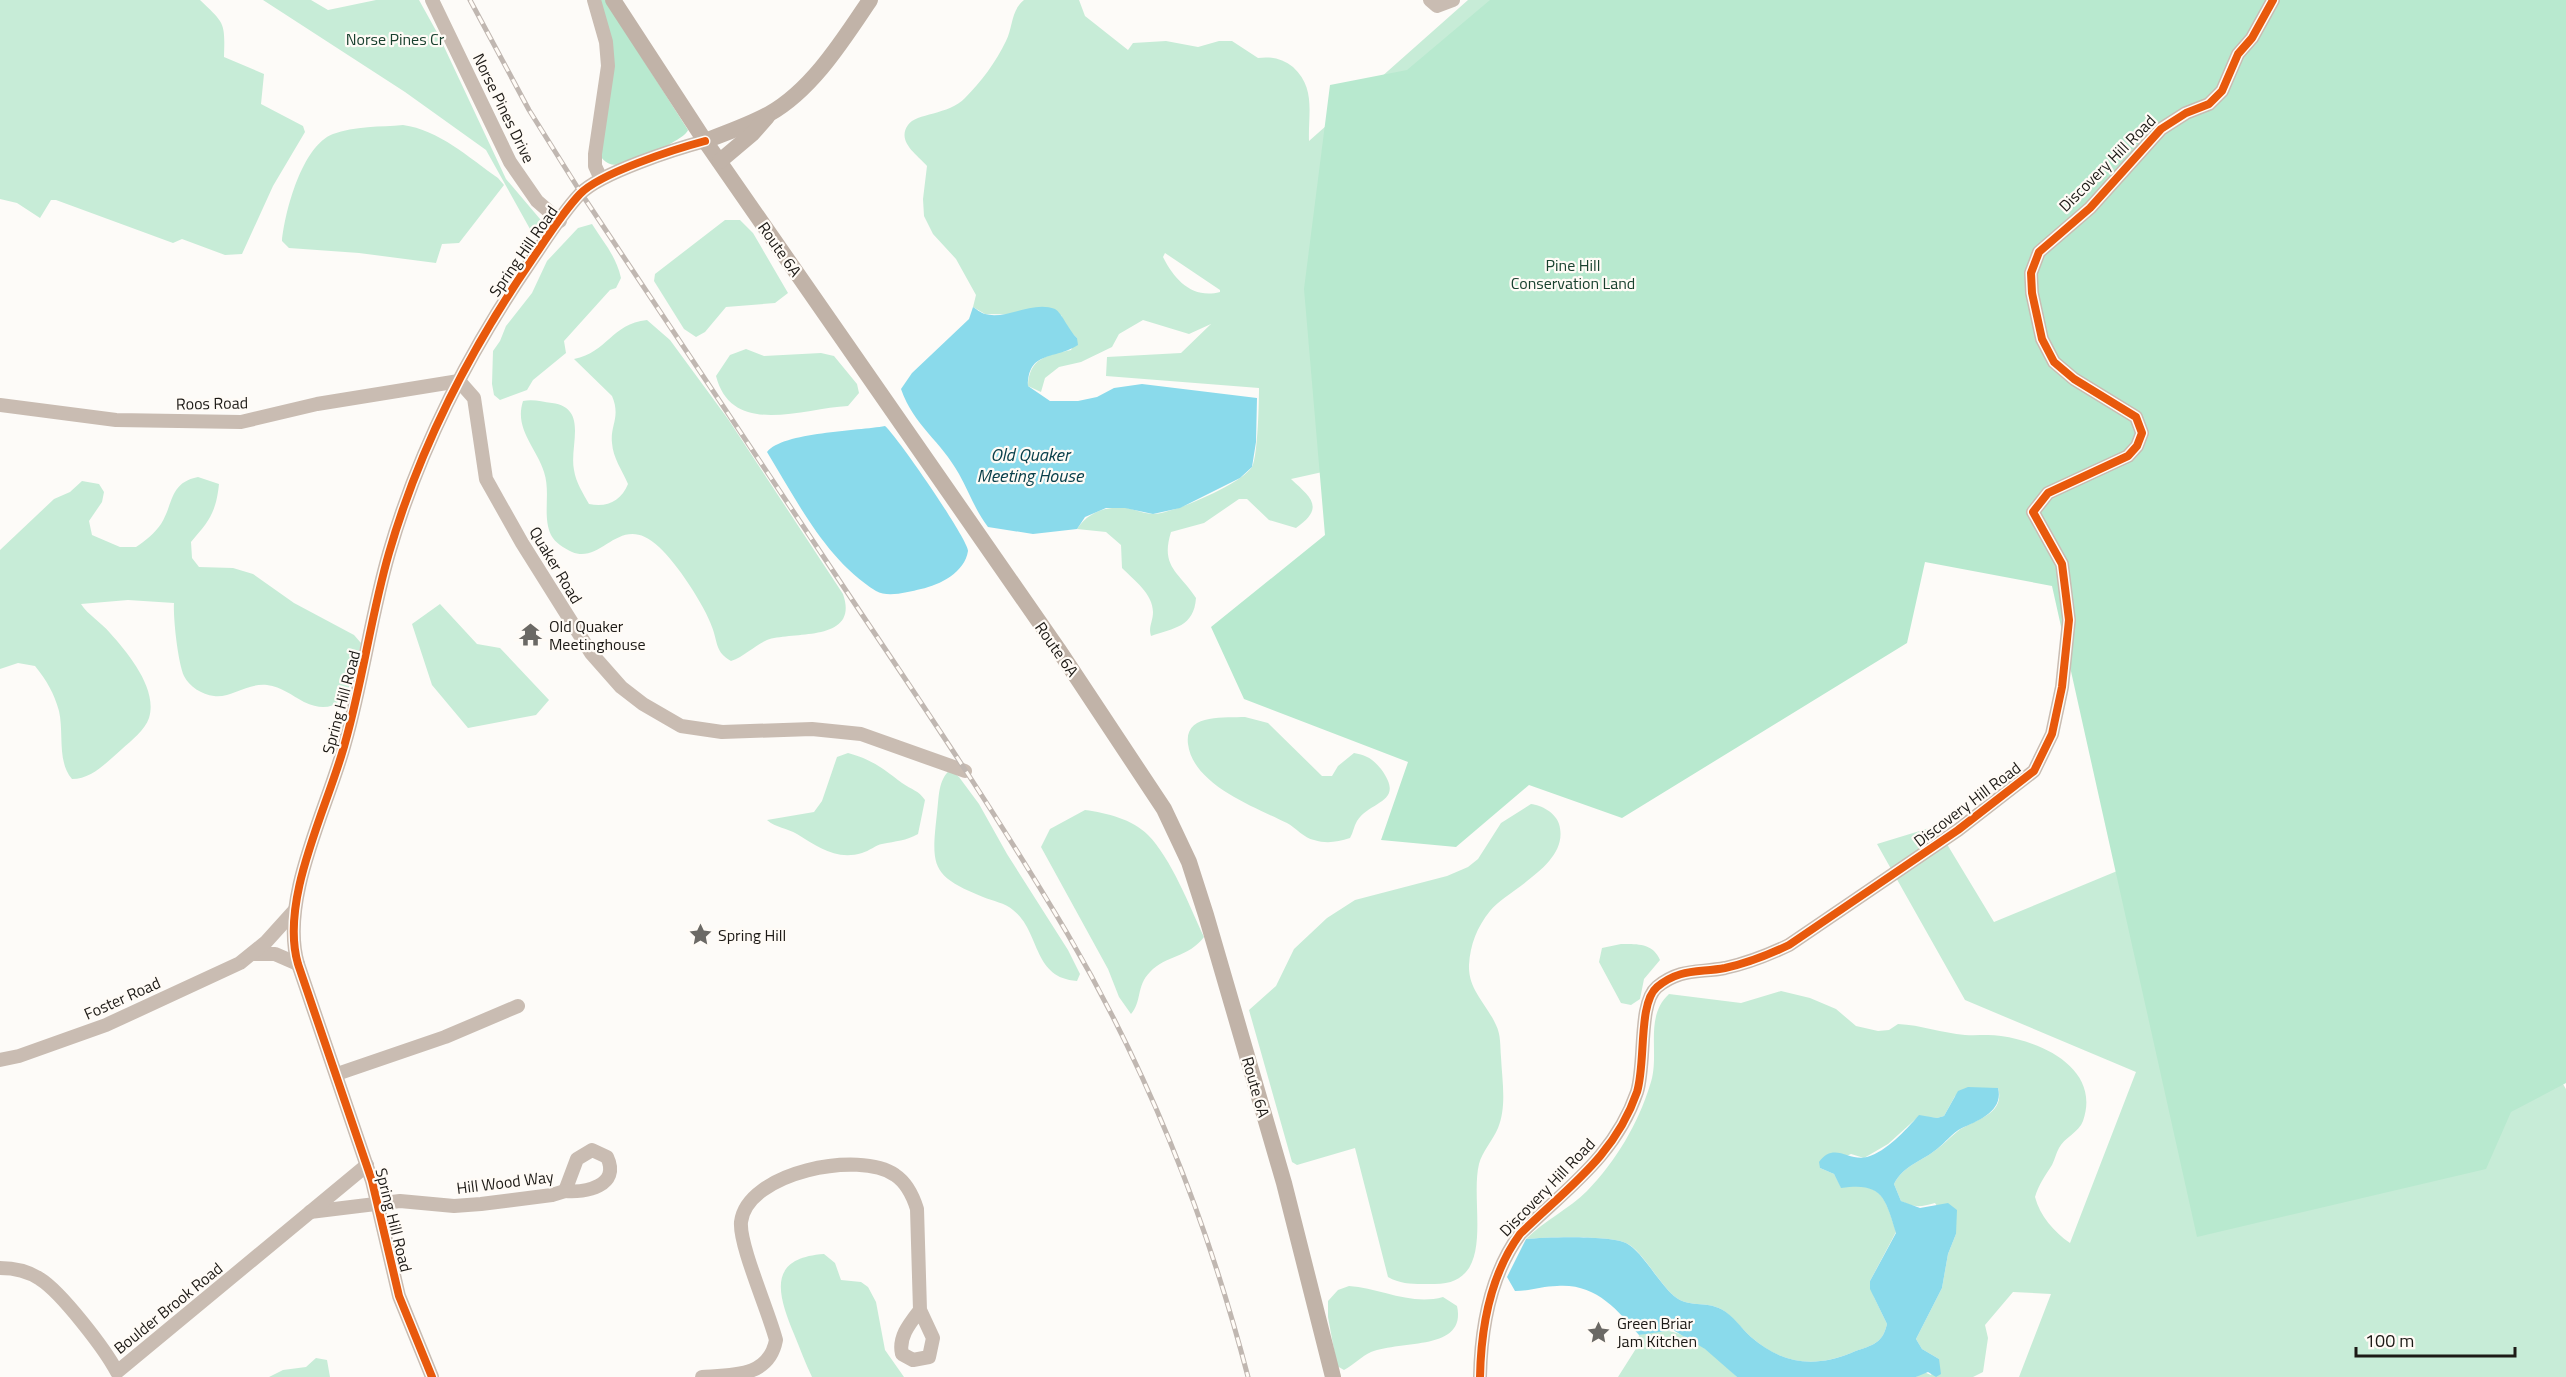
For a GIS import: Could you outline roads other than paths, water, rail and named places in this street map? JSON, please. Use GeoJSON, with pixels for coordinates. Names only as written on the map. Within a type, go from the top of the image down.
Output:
{"type":"FeatureCollection","features":[{"type":"Feature","properties":{"kind":"main road","name":"Route 6A"},"geometry":{"type":"LineString","coordinates":[[613,0],[705,141],[1064,658],[1164,809],[1189,862],[1206,915],[1284,1183],[1333,1377]]}},
{"type":"Feature","properties":{"kind":"main road"},"geometry":{"type":"LineString","coordinates":[[720,162],[815,74],[870,0]]}},
{"type":"Feature","properties":{"kind":"main road"},"geometry":{"type":"LineString","coordinates":[[705,141],[770,114]]}},
{"type":"Feature","properties":{"kind":"street","name":"Norse Pines Drive"},"geometry":{"type":"LineString","coordinates":[[432,0],[510,162],[537,201],[560,220]]}},
{"type":"Feature","properties":{"kind":"street"},"geometry":{"type":"LineString","coordinates":[[594,0],[606,42],[608,66],[595,154],[595,166],[601,179]]}},
{"type":"Feature","properties":{"kind":"street"},"geometry":{"type":"LineString","coordinates":[[1430,0],[1437,6],[1453,0]]}},
{"type":"Feature","properties":{"kind":"street","name":"Discovery Hill Road"},"geometry":{"type":"LineString","coordinates":[[1480,1377],[1484,1322],[1492,1291],[1509,1249],[1520,1234],[1602,1156],[1623,1125],[1642,1072],[1644,1016],[1652,992],[1673,976],[1689,970],[1724,968],[1762,958],[1789,945],[1958,830],[2034,771],[2052,734],[2061,687],[2069,619],[2062,564],[2033,512],[2048,493],[2128,456],[2137,446],[2142,433],[2136,417],[2074,380],[2054,362],[2042,339],[2032,293],[2031,273],[2039,252],[2090,208],[2161,129],[2186,113],[2209,104],[2222,91],[2238,54],[2252,38],[2273,0]]}},
{"type":"Feature","properties":{"kind":"street","name":"Spring Hill Road"},"geometry":{"type":"LineString","coordinates":[[432,1377],[399,1296],[367,1165],[298,964],[293,934],[295,909],[316,832],[349,730],[388,555],[424,454],[459,381],[509,292],[581,193],[601,179],[705,141]]}},
{"type":"Feature","properties":{"kind":"street","name":"Roos Road"},"geometry":{"type":"LineString","coordinates":[[0,405],[116,420],[241,422],[317,404],[459,381]]}},
{"type":"Feature","properties":{"kind":"street","name":"Quaker Road"},"geometry":{"type":"LineString","coordinates":[[459,381],[474,398],[486,479],[522,543],[591,653],[621,687],[643,704],[681,726],[722,732],[812,729],[861,734],[965,771]]}},
{"type":"Feature","properties":{"kind":"street","name":"Foster Road"},"geometry":{"type":"LineString","coordinates":[[0,1060],[18,1056],[106,1025],[240,963],[279,930],[295,909]]}},
{"type":"Feature","properties":{"kind":"street"},"geometry":{"type":"LineString","coordinates":[[253,954],[275,954],[298,964]]}},
{"type":"Feature","properties":{"kind":"street"},"geometry":{"type":"LineString","coordinates":[[337,1074],[445,1037],[518,1006]]}},
{"type":"Feature","properties":{"kind":"street","name":"Boulder Brook Road"},"geometry":{"type":"LineString","coordinates":[[0,1268],[21,1271],[45,1282],[109,1357],[115,1375],[367,1165]]}},
{"type":"Feature","properties":{"kind":"street"},"geometry":{"type":"LineString","coordinates":[[702,1377],[748,1374],[763,1366],[773,1354],[776,1340],[746,1248],[741,1219],[754,1196],[767,1186],[787,1177],[827,1168],[866,1165],[887,1171],[903,1182],[912,1194],[917,1209],[920,1238],[918,1272],[920,1310]]}},
{"type":"Feature","properties":{"kind":"street","name":"Hill Wood Way"},"geometry":{"type":"LineString","coordinates":[[377,1203],[481,1204],[552,1195],[565,1191]]}},
{"type":"Feature","properties":{"kind":"street"},"geometry":{"type":"LineString","coordinates":[[310,1212],[377,1203]]}},
{"type":"Feature","properties":{"kind":"water","name":"Old Quaker Meeting House"},"geometry":{"type":"Polygon","coordinates":[[[973,307],[983,313],[993,315],[1038,307],[1055,309],[1060,314],[1077,338],[1078,345],[1038,361],[1029,375],[1028,386],[1050,401],[1078,401],[1097,397],[1114,388],[1142,384],[1257,398],[1256,442],[1252,467],[1240,478],[1180,508],[1153,514],[1125,508],[1106,508],[1085,517],[1077,529],[1033,534],[988,527],[952,462],[913,413],[901,389],[912,373],[969,319],[973,307]]]}},
{"type":"Feature","properties":{"kind":"water"},"geometry":{"type":"Polygon","coordinates":[[[885,426],[931,488],[968,551],[957,571],[943,581],[928,587],[892,594],[876,591],[858,578],[827,546],[801,509],[767,452],[776,445],[804,436],[885,426]]]}},
{"type":"Feature","properties":{"kind":"water"},"geometry":{"type":"Polygon","coordinates":[[[1968,1087],[1998,1088],[1999,1096],[1993,1109],[1982,1118],[1958,1130],[1937,1149],[1903,1172],[1894,1184],[1901,1201],[1920,1208],[1948,1203],[1957,1210],[1956,1234],[1948,1254],[1942,1288],[1916,1339],[1922,1349],[1939,1359],[1941,1374],[1936,1377],[1928,1372],[1916,1377],[1737,1377],[1705,1349],[1673,1330],[1639,1335],[1613,1307],[1594,1293],[1571,1286],[1515,1291],[1507,1277],[1526,1239],[1577,1237],[1618,1240],[1638,1252],[1662,1283],[1679,1300],[1721,1309],[1751,1337],[1774,1353],[1799,1361],[1811,1362],[1837,1358],[1869,1346],[1882,1337],[1887,1324],[1870,1289],[1870,1281],[1896,1233],[1889,1210],[1880,1195],[1865,1187],[1841,1188],[1834,1174],[1820,1168],[1819,1162],[1830,1153],[1860,1158],[1882,1150],[1919,1115],[1937,1118],[1944,1116],[1958,1091],[1968,1087]]]}},
{"type":"Feature","properties":{"kind":"railway"},"geometry":{"type":"LineString","coordinates":[[470,0],[529,110],[581,193],[941,734],[1067,933],[1124,1039],[1173,1149],[1214,1262],[1248,1377]]}},
{"type":"Feature","properties":{"kind":"place","name":"Old Quaker Meetinghouse"},"geometry":{"type":"Point","coordinates":[531,635]}},
{"type":"Feature","properties":{"kind":"place","name":"Spring Hill"},"geometry":{"type":"Point","coordinates":[700,935]}},
{"type":"Feature","properties":{"kind":"place","name":"Green Briar Jam Kitchen"},"geometry":{"type":"Point","coordinates":[1599,1332]}},
{"type":"Feature","properties":{"kind":"park label","name":"Norse Pines Cr"},"geometry":{"type":"Point","coordinates":[395,39]}},
{"type":"Feature","properties":{"kind":"park label","name":"Pine Hill Conservation Land"},"geometry":{"type":"Point","coordinates":[1573,274]}}]}
